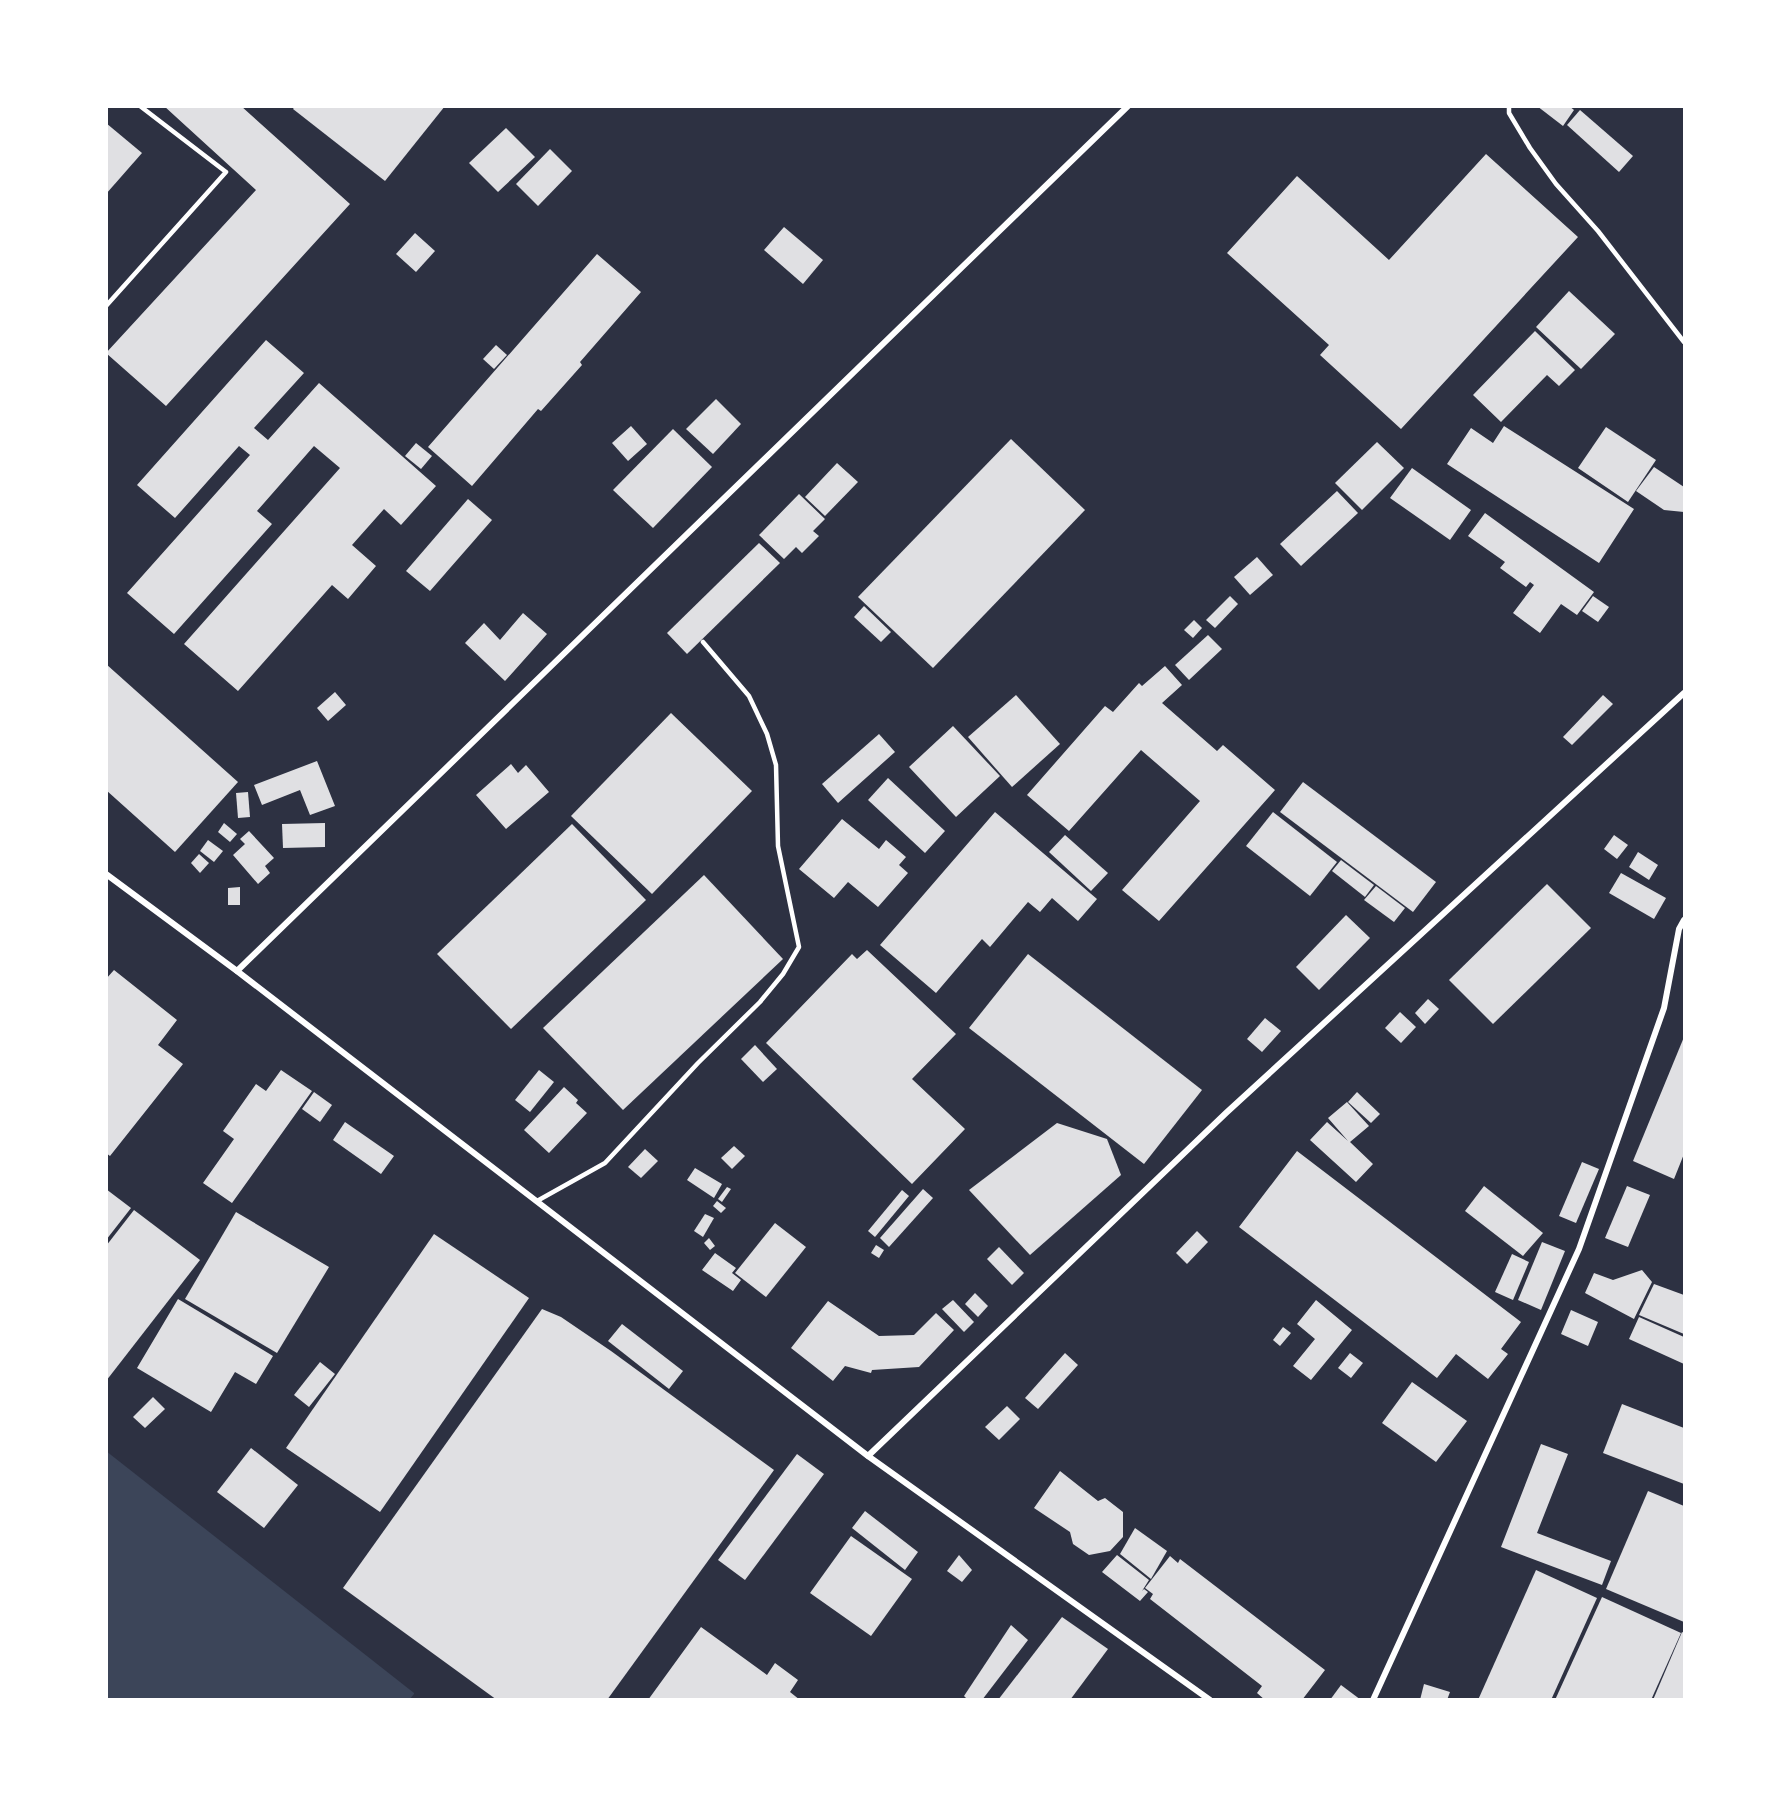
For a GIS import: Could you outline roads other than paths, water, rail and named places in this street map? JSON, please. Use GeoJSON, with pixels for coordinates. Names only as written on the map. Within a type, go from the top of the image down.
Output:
{"type":"FeatureCollection","features":[{"type":"Feature","properties":{"kind":"street"},"geometry":{"type":"LineString","coordinates":[[237,971],[1128,106]]}},
{"type":"Feature","properties":{"kind":"street"},"geometry":{"type":"LineString","coordinates":[[868,1456],[1226,1113],[1684,693]]}},
{"type":"Feature","properties":{"kind":"street"},"geometry":{"type":"LineString","coordinates":[[106,874],[237,971],[868,1456],[1210,1700]]}},
{"type":"Feature","properties":{"kind":"street"},"geometry":{"type":"LineString","coordinates":[[1373,1700],[1579,1249],[1664,1008],[1678,929],[1684,920]]}},
{"type":"Feature","properties":{"kind":"lane"},"geometry":{"type":"LineString","coordinates":[[106,306],[226,172],[140,106]]}},
{"type":"Feature","properties":{"kind":"lane"},"geometry":{"type":"LineString","coordinates":[[1509,106],[1509,113],[1550,175],[1598,231],[1684,342]]}},
{"type":"Feature","properties":{"kind":"lane"},"geometry":{"type":"LineString","coordinates":[[537,1201],[605,1163],[698,1063],[760,1002],[783,974],[799,947],[778,846],[776,765],[767,734],[749,696],[703,642]]}}]}
